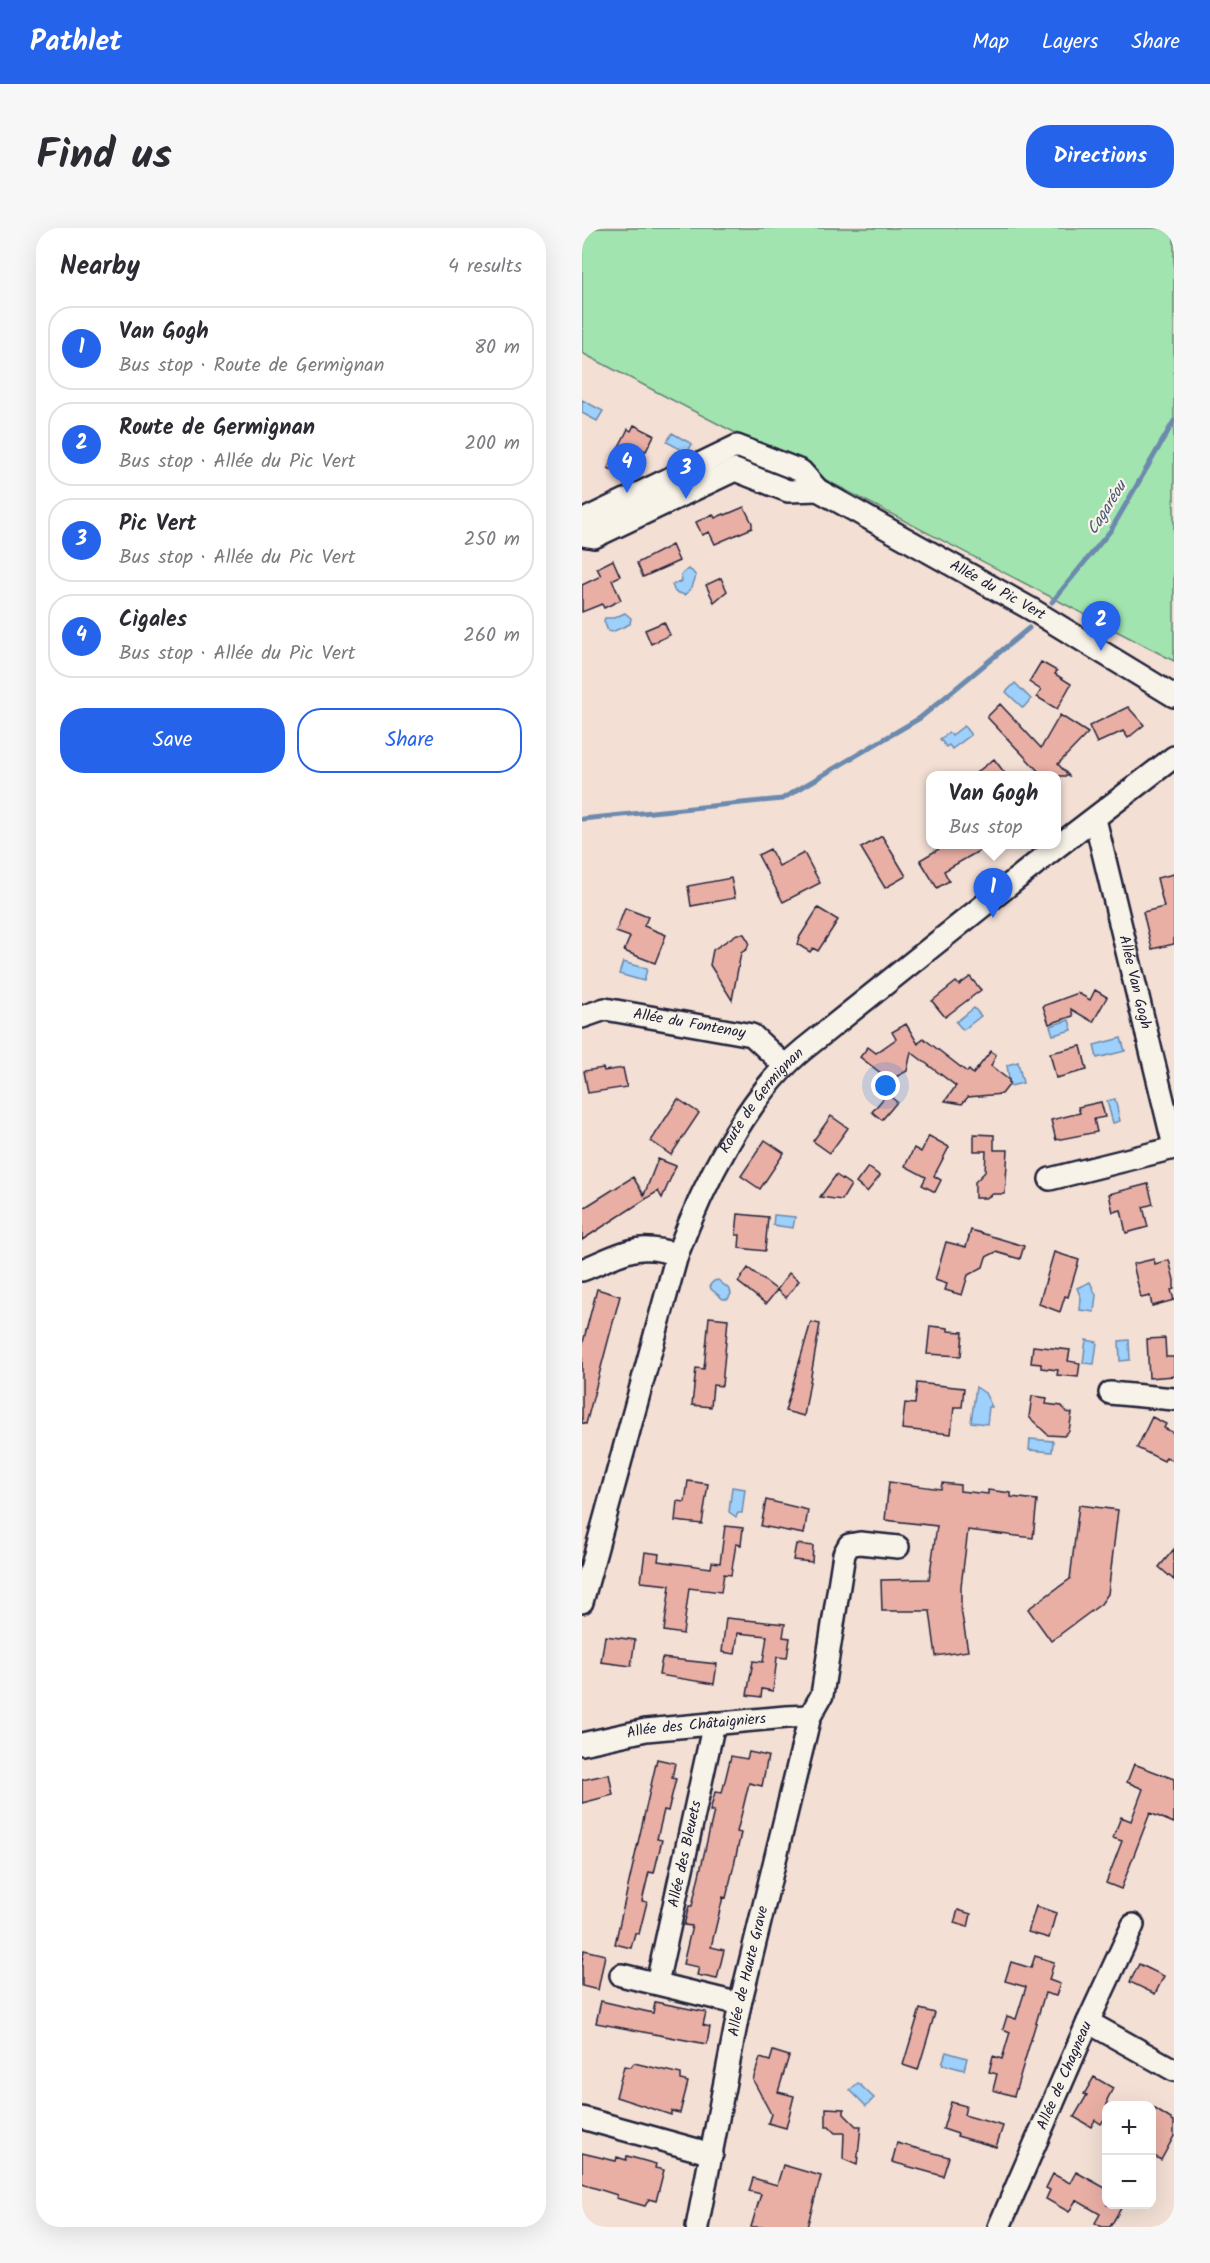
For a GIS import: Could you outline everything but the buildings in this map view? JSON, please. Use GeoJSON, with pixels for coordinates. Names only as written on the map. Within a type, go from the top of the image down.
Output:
{"type":"FeatureCollection","features":[{"type":"Feature","properties":{"kind":"street","name":"Allée du Pic Vert"},"geometry":{"type":"LineString","coordinates":[[582,521],[737,446],[801,471],[818,490],[1031,609],[1174,696]]}},
{"type":"Feature","properties":{"kind":"street"},"geometry":{"type":"LineString","coordinates":[[582,534],[594,537],[735,470],[788,491],[818,490]]}},
{"type":"Feature","properties":{"kind":"street","name":"Route de Germignan"},"geometry":{"type":"LineString","coordinates":[[1061,844],[1174,757]]}},
{"type":"Feature","properties":{"kind":"street","name":"Allée Van Gogh"},"geometry":{"type":"LineString","coordinates":[[1050,1179],[1174,1147],[1095,819]]}},
{"type":"Feature","properties":{"kind":"street","name":"Route de Germignan"},"geometry":{"type":"LineString","coordinates":[[582,1602],[677,1255],[692,1215],[714,1170],[768,1085],[784,1065],[1054,849]]}},
{"type":"Feature","properties":{"kind":"street","name":"Allée du Fontenoy"},"geometry":{"type":"LineString","coordinates":[[582,1017],[605,1009],[752,1035],[784,1065]]}},
{"type":"Feature","properties":{"kind":"street"},"geometry":{"type":"LineString","coordinates":[[582,1270],[637,1247],[661,1249],[677,1255]]}},
{"type":"Feature","properties":{"kind":"street"},"geometry":{"type":"LineString","coordinates":[[1110,1393],[1174,1399]]}},
{"type":"Feature","properties":{"kind":"street","name":"Allée de Haute Grave"},"geometry":{"type":"LineString","coordinates":[[696,2227],[740,2004],[810,1716],[822,1695],[844,1554],[849,1545],[860,1543],[898,1547]]}},
{"type":"Feature","properties":{"kind":"street","name":"Allée des Châtaigniers"},"geometry":{"type":"LineString","coordinates":[[582,1744],[646,1730],[810,1716]]}},
{"type":"Feature","properties":{"kind":"street","name":"Allée des Bleuets"},"geometry":{"type":"LineString","coordinates":[[657,1983],[714,1723]]}},
{"type":"Feature","properties":{"kind":"street","name":"Allée de Chagneau"},"geometry":{"type":"LineString","coordinates":[[999,2227],[1133,1925]]}},
{"type":"Feature","properties":{"kind":"street"},"geometry":{"type":"LineString","coordinates":[[621,1975],[740,2004]]}},
{"type":"Feature","properties":{"kind":"street"},"geometry":{"type":"LineString","coordinates":[[1088,2022],[1174,2070]]}},
{"type":"Feature","properties":{"kind":"street"},"geometry":{"type":"LineString","coordinates":[[582,2118],[712,2154]]}},
{"type":"Feature","properties":{"kind":"green space"},"geometry":{"type":"Polygon","coordinates":[[[582,228],[1174,228],[1174,661],[582,353],[582,228]]]}},
{"type":"Feature","properties":{"kind":"water"},"geometry":{"type":"Polygon","coordinates":[[[582,400],[603,411],[597,421],[582,413],[582,400]]]}},
{"type":"Feature","properties":{"kind":"water"},"geometry":{"type":"Polygon","coordinates":[[[672,433],[692,444],[687,453],[667,442],[672,433]]]}},
{"type":"Feature","properties":{"kind":"water"},"geometry":{"type":"Polygon","coordinates":[[[688,569],[696,576],[692,587],[685,595],[675,592],[672,585],[682,581],[681,575],[688,569]]]}},
{"type":"Feature","properties":{"kind":"water"},"geometry":{"type":"Polygon","coordinates":[[[625,613],[631,618],[630,624],[612,632],[608,631],[605,618],[614,618],[625,613]]]}},
{"type":"Feature","properties":{"kind":"water"},"geometry":{"type":"Polygon","coordinates":[[[1015,683],[1031,699],[1023,708],[1006,692],[1015,683]]]}},
{"type":"Feature","properties":{"kind":"water"},"geometry":{"type":"Polygon","coordinates":[[[964,726],[971,735],[952,749],[949,745],[946,747],[940,739],[949,733],[952,735],[964,726]]]}},
{"type":"Feature","properties":{"kind":"water"},"geometry":{"type":"Polygon","coordinates":[[[623,962],[647,969],[644,981],[619,974],[623,962]]]}},
{"type":"Feature","properties":{"kind":"water"},"geometry":{"type":"Polygon","coordinates":[[[974,1008],[981,1016],[963,1030],[956,1022],[974,1008]]]}},
{"type":"Feature","properties":{"kind":"water"},"geometry":{"type":"Polygon","coordinates":[[[1069,1020],[1072,1030],[1053,1035],[1050,1026],[1069,1020]]]}},
{"type":"Feature","properties":{"kind":"water"},"geometry":{"type":"Polygon","coordinates":[[[1121,1038],[1125,1051],[1097,1058],[1094,1045],[1121,1038]]]}},
{"type":"Feature","properties":{"kind":"water"},"geometry":{"type":"Polygon","coordinates":[[[1018,1062],[1023,1083],[1010,1086],[1007,1065],[1018,1062]]]}},
{"type":"Feature","properties":{"kind":"water"},"geometry":{"type":"Polygon","coordinates":[[[1115,1099],[1120,1121],[1113,1123],[1107,1101],[1115,1099]]]}},
{"type":"Feature","properties":{"kind":"water"},"geometry":{"type":"Polygon","coordinates":[[[774,1215],[795,1217],[793,1228],[773,1225],[774,1215]]]}},
{"type":"Feature","properties":{"kind":"water"},"geometry":{"type":"Polygon","coordinates":[[[718,1280],[730,1290],[731,1294],[728,1299],[723,1299],[711,1289],[710,1285],[718,1280]]]}},
{"type":"Feature","properties":{"kind":"water"},"geometry":{"type":"Polygon","coordinates":[[[1090,1282],[1096,1295],[1094,1312],[1080,1310],[1081,1298],[1077,1288],[1090,1282]]]}},
{"type":"Feature","properties":{"kind":"water"},"geometry":{"type":"Polygon","coordinates":[[[1086,1340],[1097,1342],[1094,1364],[1083,1363],[1086,1340]]]}},
{"type":"Feature","properties":{"kind":"water"},"geometry":{"type":"Polygon","coordinates":[[[1129,1340],[1130,1360],[1120,1361],[1119,1341],[1129,1340]]]}},
{"type":"Feature","properties":{"kind":"water"},"geometry":{"type":"Polygon","coordinates":[[[976,1387],[985,1393],[992,1407],[989,1407],[987,1424],[971,1422],[976,1387]]]}},
{"type":"Feature","properties":{"kind":"water"},"geometry":{"type":"Polygon","coordinates":[[[1030,1439],[1053,1441],[1052,1452],[1029,1450],[1030,1439]]]}},
{"type":"Feature","properties":{"kind":"water"},"geometry":{"type":"Polygon","coordinates":[[[732,1487],[745,1489],[742,1513],[738,1513],[736,1517],[729,1512],[732,1487]]]}},
{"type":"Feature","properties":{"kind":"water"},"geometry":{"type":"Polygon","coordinates":[[[946,2052],[967,2058],[964,2070],[942,2064],[946,2052]]]}},
{"type":"Feature","properties":{"kind":"water"},"geometry":{"type":"Polygon","coordinates":[[[858,2083],[874,2098],[866,2106],[850,2090],[858,2083]]]}},
{"type":"Feature","properties":{"kind":"waterway","name":"Cagaréou"},"geometry":{"type":"LineString","coordinates":[[1052,602],[1111,530],[1174,421]]}},
{"type":"Feature","properties":{"kind":"waterway"},"geometry":{"type":"LineString","coordinates":[[582,819],[782,799],[920,718],[1029,628]]}},
{"type":"Feature","properties":{"kind":"place","name":"Cigales"},"geometry":{"type":"Point","coordinates":[627,493]}},
{"type":"Feature","properties":{"kind":"place","name":"Pic Vert"},"geometry":{"type":"Point","coordinates":[686,499]}},
{"type":"Feature","properties":{"kind":"place","name":"Route de Germignan"},"geometry":{"type":"Point","coordinates":[1101,651]}},
{"type":"Feature","properties":{"kind":"place","name":"Van Gogh"},"geometry":{"type":"Point","coordinates":[993,918]}}]}
